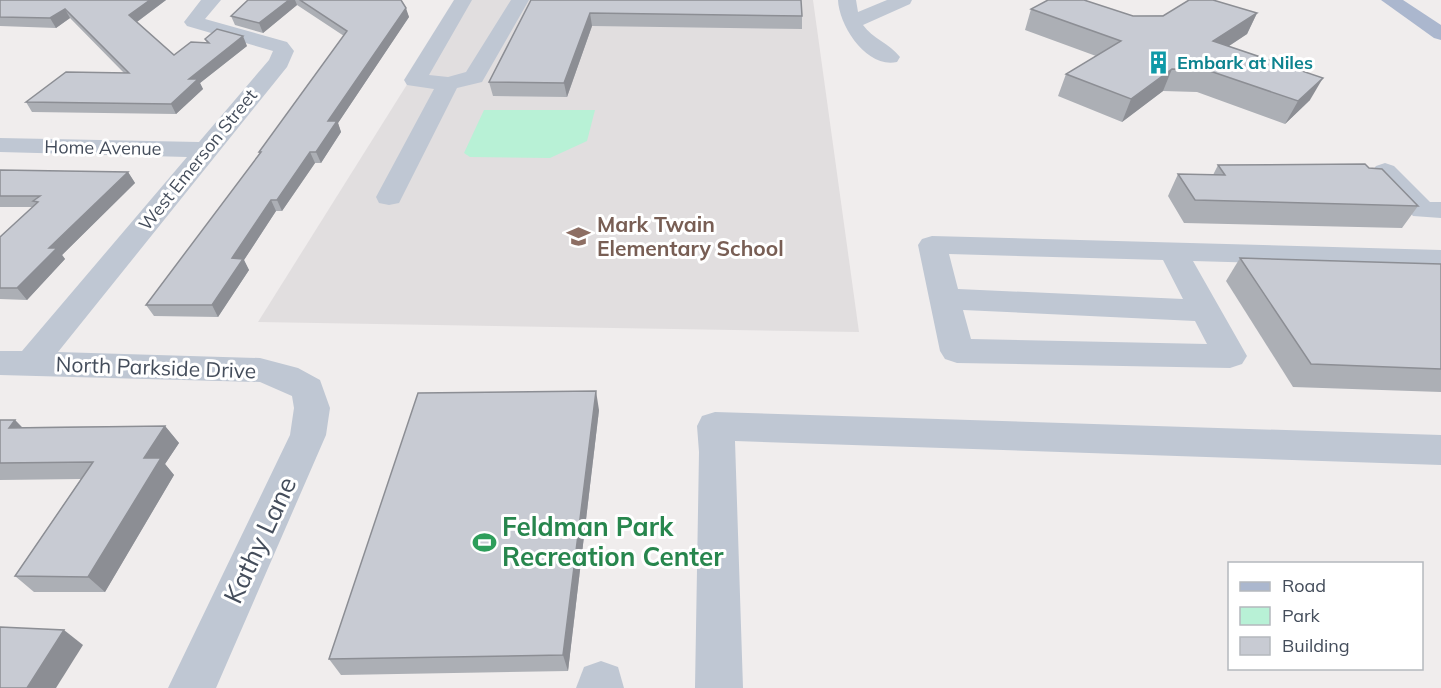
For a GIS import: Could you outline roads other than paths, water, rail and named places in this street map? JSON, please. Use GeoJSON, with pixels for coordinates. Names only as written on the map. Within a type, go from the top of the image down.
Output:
{"type":"FeatureCollection","features":[{"type":"Feature","properties":{"kind":"main road"},"geometry":{"type":"LineString","coordinates":[[1390,0],[1432,22],[1441,34]]}},
{"type":"Feature","properties":{"kind":"street","name":"West Emerson Street"},"geometry":{"type":"LineString","coordinates":[[15,363],[207,150],[279,62],[284,51],[280,46],[203,27],[194,22],[212,0]]}},
{"type":"Feature","properties":{"kind":"street"},"geometry":{"type":"LineString","coordinates":[[463,0],[415,80],[448,84],[474,77],[520,0]]}},
{"type":"Feature","properties":{"kind":"street"},"geometry":{"type":"LineString","coordinates":[[847,0],[846,17],[852,22],[863,42],[889,57]]}},
{"type":"Feature","properties":{"kind":"street"},"geometry":{"type":"LineString","coordinates":[[852,22],[903,0]]}},
{"type":"Feature","properties":{"kind":"street"},"geometry":{"type":"LineString","coordinates":[[389,197],[448,84]]}},
{"type":"Feature","properties":{"kind":"street","name":"Home Avenue"},"geometry":{"type":"LineString","coordinates":[[0,145],[207,150]]}},
{"type":"Feature","properties":{"kind":"street"},"geometry":{"type":"LineString","coordinates":[[1385,171],[1423,210],[1441,210]]}},
{"type":"Feature","properties":{"kind":"street"},"geometry":{"type":"LineString","coordinates":[[1173,252],[1230,356],[957,351],[932,245],[1441,259]]}},
{"type":"Feature","properties":{"kind":"street"},"geometry":{"type":"LineString","coordinates":[[945,299],[1205,311]]}},
{"type":"Feature","properties":{"kind":"street","name":"North Parkside Drive"},"geometry":{"type":"LineString","coordinates":[[15,363],[260,370],[286,377],[308,389]]}},
{"type":"Feature","properties":{"kind":"street","name":"Kathy Lane"},"geometry":{"type":"LineString","coordinates":[[192,688],[308,435],[312,408],[308,389]]}},
{"type":"Feature","properties":{"kind":"street"},"geometry":{"type":"LineString","coordinates":[[719,688],[718,452],[715,426],[1441,450]]}},
{"type":"Feature","properties":{"kind":"place","name":"Embark at Niles"},"geometry":{"type":"Point","coordinates":[1159,63]}},
{"type":"Feature","properties":{"kind":"place","name":"Mark Twain Elementary School"},"geometry":{"type":"Point","coordinates":[579,237]}},
{"type":"Feature","properties":{"kind":"place","name":"Feldman Park Recreation Center"},"geometry":{"type":"Point","coordinates":[484,542]}}]}
